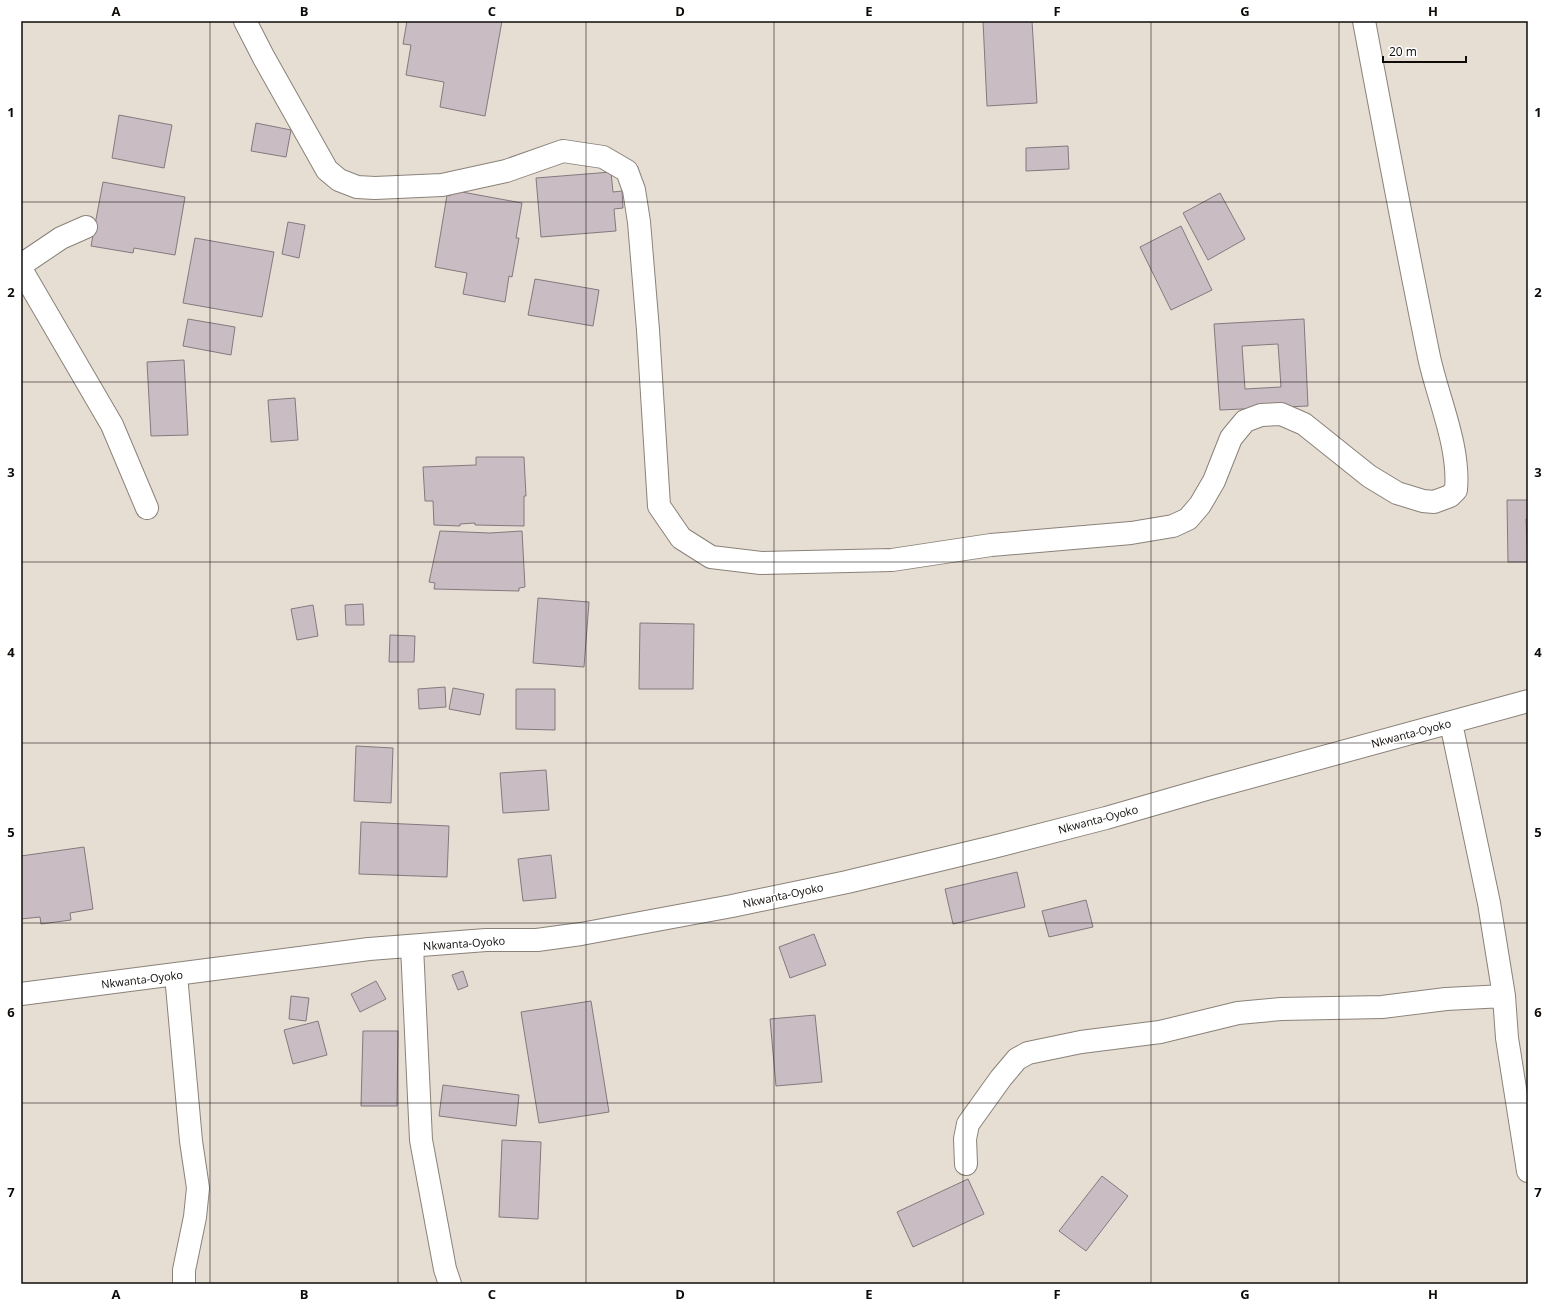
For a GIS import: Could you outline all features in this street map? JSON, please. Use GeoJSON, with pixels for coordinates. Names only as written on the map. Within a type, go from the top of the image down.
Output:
{"type":"FeatureCollection","features":[{"type":"Feature","properties":{"kind":"street"},"geometry":{"type":"LineString","coordinates":[[245,21],[327,170],[338,180],[357,187],[375,188],[442,185],[506,171],[563,151],[603,157],[627,171],[634,190],[640,222],[659,506],[680,538],[711,557],[761,563],[892,560],[991,545],[1131,533],[1173,526],[1188,519],[1200,505],[1214,481],[1231,438],[1245,421],[1261,415],[1281,414],[1304,424],[1369,476],[1397,493],[1422,501],[1434,502],[1450,496],[1456,490],[1457,478],[1454,449],[1430,358],[1364,21]]}},
{"type":"Feature","properties":{"kind":"street"},"geometry":{"type":"LineString","coordinates":[[21,265],[61,238],[86,227]]}},
{"type":"Feature","properties":{"kind":"street"},"geometry":{"type":"LineString","coordinates":[[21,269],[112,425],[147,508]]}},
{"type":"Feature","properties":{"kind":"street","name":"Nkwanta-Oyoko"},"geometry":{"type":"LineString","coordinates":[[21,994],[369,950],[486,940],[537,940],[581,934],[725,907],[832,885],[986,849],[1106,818],[1528,701]]}},
{"type":"Feature","properties":{"kind":"street"},"geometry":{"type":"LineString","coordinates":[[1451,723],[1489,903],[1504,996],[1507,1038],[1528,1171]]}},
{"type":"Feature","properties":{"kind":"street"},"geometry":{"type":"LineString","coordinates":[[412,946],[420,1140],[445,1268],[450,1284]]}},
{"type":"Feature","properties":{"kind":"street"},"geometry":{"type":"LineString","coordinates":[[176,975],[191,1141],[198,1188],[195,1217],[184,1270],[184,1284]]}},
{"type":"Feature","properties":{"kind":"street"},"geometry":{"type":"LineString","coordinates":[[966,1164],[965,1139],[968,1124],[1001,1078],[1017,1059],[1028,1053],[1081,1042],[1160,1032],[1238,1013],[1281,1009],[1382,1007],[1446,1000],[1504,996]]}},
{"type":"Feature","properties":{"kind":"building"},"geometry":{"type":"Polygon","coordinates":[[[407,21],[502,21],[485,116],[440,107],[444,82],[406,75],[411,45],[403,44],[407,21]]]}},
{"type":"Feature","properties":{"kind":"building"},"geometry":{"type":"Polygon","coordinates":[[[983,21],[1032,21],[1037,103],[987,106],[983,21]]]}},
{"type":"Feature","properties":{"kind":"building"},"geometry":{"type":"Polygon","coordinates":[[[119,115],[172,125],[164,168],[112,158],[119,115]]]}},
{"type":"Feature","properties":{"kind":"building"},"geometry":{"type":"Polygon","coordinates":[[[256,123],[291,130],[286,157],[251,151],[256,123]]]}},
{"type":"Feature","properties":{"kind":"building"},"geometry":{"type":"Polygon","coordinates":[[[1068,146],[1069,169],[1026,171],[1026,148],[1068,146]]]}},
{"type":"Feature","properties":{"kind":"building"},"geometry":{"type":"Polygon","coordinates":[[[611,172],[613,192],[622,191],[623,208],[614,209],[616,231],[541,237],[536,178],[611,172]]]}},
{"type":"Feature","properties":{"kind":"building"},"geometry":{"type":"Polygon","coordinates":[[[103,182],[185,197],[175,255],[134,248],[133,253],[91,246],[103,182]]]}},
{"type":"Feature","properties":{"kind":"building"},"geometry":{"type":"Polygon","coordinates":[[[451,190],[522,203],[516,238],[519,238],[512,277],[509,276],[505,302],[463,294],[467,273],[435,267],[447,195],[450,196],[451,190]]]}},
{"type":"Feature","properties":{"kind":"building"},"geometry":{"type":"Polygon","coordinates":[[[1220,193],[1245,239],[1208,260],[1183,213],[1220,193]]]}},
{"type":"Feature","properties":{"kind":"building"},"geometry":{"type":"Polygon","coordinates":[[[288,222],[305,225],[299,258],[282,254],[288,222]]]}},
{"type":"Feature","properties":{"kind":"building"},"geometry":{"type":"Polygon","coordinates":[[[1181,226],[1212,290],[1171,310],[1140,247],[1181,226]]]}},
{"type":"Feature","properties":{"kind":"building"},"geometry":{"type":"Polygon","coordinates":[[[195,238],[274,252],[262,317],[183,303],[195,238]]]}},
{"type":"Feature","properties":{"kind":"building"},"geometry":{"type":"Polygon","coordinates":[[[535,279],[599,290],[593,326],[528,315],[535,279]]]}},
{"type":"Feature","properties":{"kind":"building"},"geometry":{"type":"Polygon","coordinates":[[[188,319],[235,327],[231,355],[183,346],[188,319]]]}},
{"type":"Feature","properties":{"kind":"building"},"geometry":{"type":"Polygon","coordinates":[[[1304,319],[1308,406],[1220,410],[1214,324],[1304,319]],[[1278,344],[1242,346],[1245,389],[1281,387],[1278,344]]]}},
{"type":"Feature","properties":{"kind":"building"},"geometry":{"type":"Polygon","coordinates":[[[184,360],[188,435],[151,436],[147,362],[184,360]]]}},
{"type":"Feature","properties":{"kind":"building"},"geometry":{"type":"Polygon","coordinates":[[[295,398],[298,440],[271,442],[268,400],[295,398]]]}},
{"type":"Feature","properties":{"kind":"building"},"geometry":{"type":"Polygon","coordinates":[[[476,457],[524,457],[526,496],[524,496],[524,526],[475,525],[475,523],[460,524],[460,526],[434,525],[433,501],[425,501],[423,467],[476,465],[476,457]]]}},
{"type":"Feature","properties":{"kind":"building"},"geometry":{"type":"Polygon","coordinates":[[[1507,500],[1528,500],[1528,519],[1526,519],[1528,562],[1508,562],[1507,500]]]}},
{"type":"Feature","properties":{"kind":"building"},"geometry":{"type":"Polygon","coordinates":[[[440,531],[490,533],[522,531],[525,587],[519,588],[519,591],[434,589],[435,583],[429,582],[440,531]]]}},
{"type":"Feature","properties":{"kind":"building"},"geometry":{"type":"Polygon","coordinates":[[[538,598],[589,602],[584,667],[533,663],[538,598]]]}},
{"type":"Feature","properties":{"kind":"building"},"geometry":{"type":"Polygon","coordinates":[[[363,604],[364,625],[346,625],[345,605],[363,604]]]}},
{"type":"Feature","properties":{"kind":"building"},"geometry":{"type":"Polygon","coordinates":[[[313,605],[318,636],[297,640],[291,609],[313,605]]]}},
{"type":"Feature","properties":{"kind":"building"},"geometry":{"type":"Polygon","coordinates":[[[640,623],[694,624],[693,689],[639,689],[640,623]]]}},
{"type":"Feature","properties":{"kind":"building"},"geometry":{"type":"Polygon","coordinates":[[[390,635],[415,636],[414,662],[389,662],[390,635]]]}},
{"type":"Feature","properties":{"kind":"building"},"geometry":{"type":"Polygon","coordinates":[[[445,687],[446,707],[419,709],[418,689],[445,687]]]}},
{"type":"Feature","properties":{"kind":"building"},"geometry":{"type":"Polygon","coordinates":[[[453,688],[484,694],[480,715],[449,709],[453,688]]]}},
{"type":"Feature","properties":{"kind":"building"},"geometry":{"type":"Polygon","coordinates":[[[516,689],[555,689],[555,730],[516,729],[516,689]]]}},
{"type":"Feature","properties":{"kind":"building"},"geometry":{"type":"Polygon","coordinates":[[[356,746],[393,748],[391,803],[354,801],[356,746]]]}},
{"type":"Feature","properties":{"kind":"building"},"geometry":{"type":"Polygon","coordinates":[[[546,770],[549,810],[503,813],[500,773],[546,770]]]}},
{"type":"Feature","properties":{"kind":"building"},"geometry":{"type":"Polygon","coordinates":[[[361,822],[449,826],[447,877],[359,874],[361,822]]]}},
{"type":"Feature","properties":{"kind":"building"},"geometry":{"type":"Polygon","coordinates":[[[84,847],[93,909],[70,913],[71,920],[41,924],[40,917],[21,919],[21,856],[84,847]]]}},
{"type":"Feature","properties":{"kind":"building"},"geometry":{"type":"Polygon","coordinates":[[[551,855],[556,898],[523,901],[518,859],[551,855]]]}},
{"type":"Feature","properties":{"kind":"building"},"geometry":{"type":"Polygon","coordinates":[[[1017,872],[1025,907],[953,924],[945,889],[1017,872]]]}},
{"type":"Feature","properties":{"kind":"building"},"geometry":{"type":"Polygon","coordinates":[[[1086,900],[1093,927],[1049,937],[1042,911],[1086,900]]]}},
{"type":"Feature","properties":{"kind":"building"},"geometry":{"type":"Polygon","coordinates":[[[814,934],[826,965],[790,978],[779,947],[814,934]]]}},
{"type":"Feature","properties":{"kind":"building"},"geometry":{"type":"Polygon","coordinates":[[[463,971],[468,986],[458,990],[452,975],[463,971]]]}},
{"type":"Feature","properties":{"kind":"building"},"geometry":{"type":"Polygon","coordinates":[[[376,981],[386,999],[360,1012],[351,994],[376,981]]]}},
{"type":"Feature","properties":{"kind":"building"},"geometry":{"type":"Polygon","coordinates":[[[291,996],[309,998],[306,1021],[289,1019],[291,996]]]}},
{"type":"Feature","properties":{"kind":"building"},"geometry":{"type":"Polygon","coordinates":[[[591,1001],[609,1112],[539,1123],[521,1012],[591,1001]]]}},
{"type":"Feature","properties":{"kind":"building"},"geometry":{"type":"Polygon","coordinates":[[[815,1015],[822,1082],[776,1086],[770,1019],[815,1015]]]}},
{"type":"Feature","properties":{"kind":"building"},"geometry":{"type":"Polygon","coordinates":[[[318,1021],[327,1055],[293,1064],[284,1030],[318,1021]]]}},
{"type":"Feature","properties":{"kind":"building"},"geometry":{"type":"Polygon","coordinates":[[[363,1031],[398,1031],[397,1106],[361,1106],[363,1031]]]}},
{"type":"Feature","properties":{"kind":"building"},"geometry":{"type":"Polygon","coordinates":[[[443,1085],[519,1095],[516,1126],[439,1116],[443,1085]]]}},
{"type":"Feature","properties":{"kind":"building"},"geometry":{"type":"Polygon","coordinates":[[[502,1140],[541,1142],[538,1219],[499,1217],[502,1140]]]}},
{"type":"Feature","properties":{"kind":"building"},"geometry":{"type":"Polygon","coordinates":[[[1102,1176],[1128,1196],[1086,1251],[1059,1231],[1102,1176]]]}},
{"type":"Feature","properties":{"kind":"building"},"geometry":{"type":"Polygon","coordinates":[[[968,1179],[984,1214],[913,1247],[897,1212],[968,1179]]]}}]}
